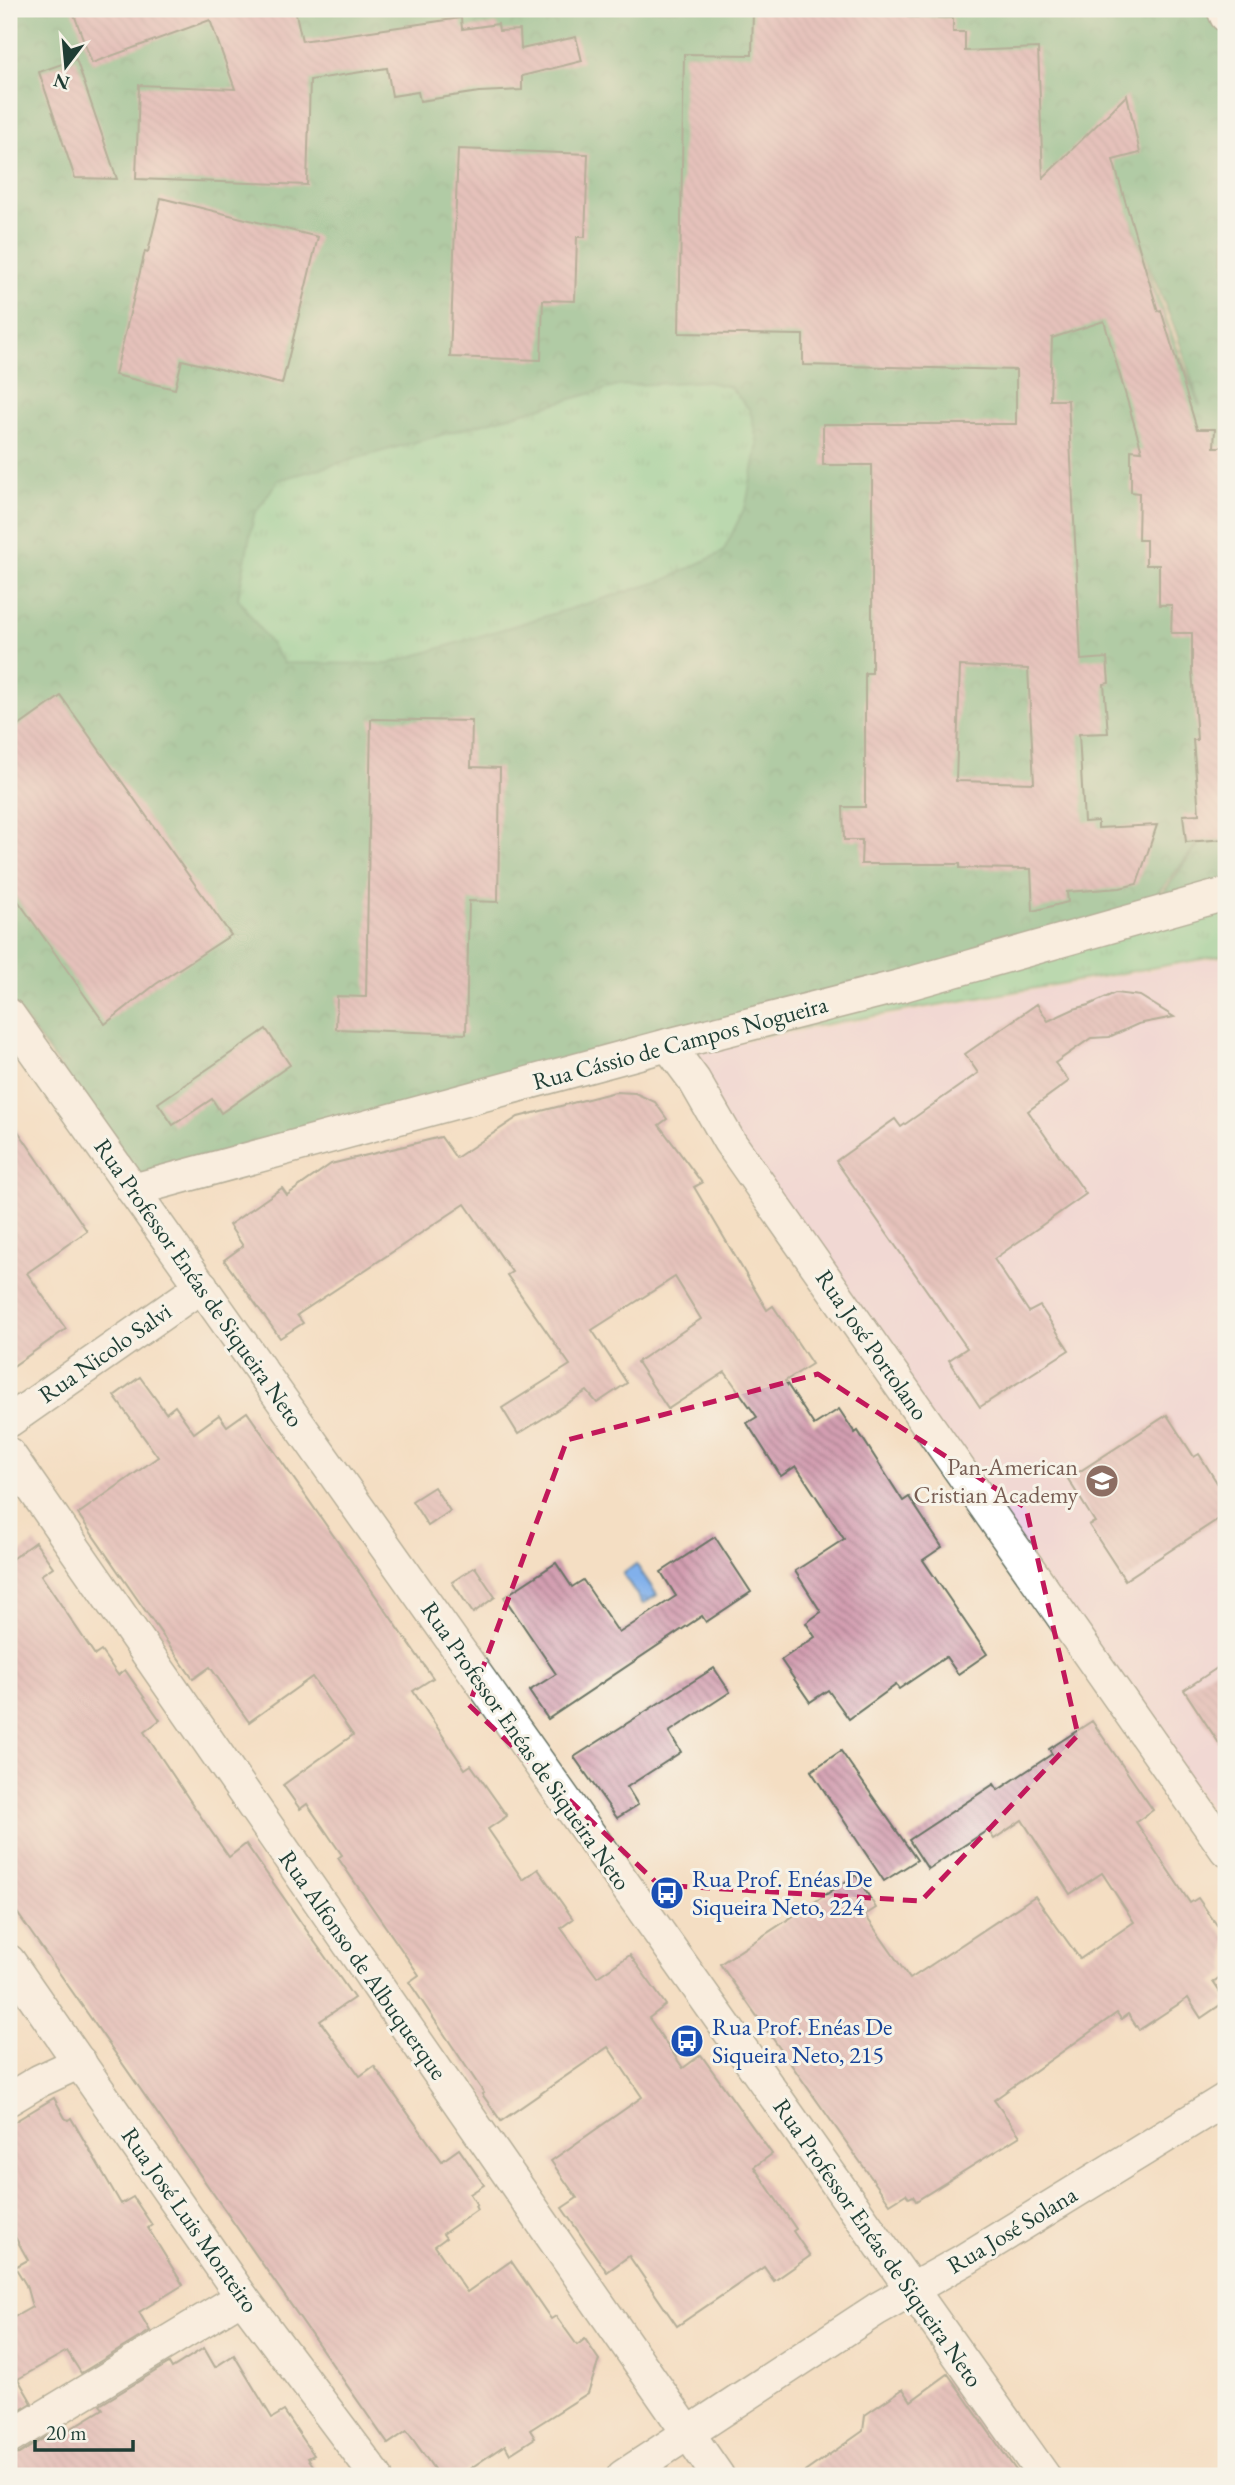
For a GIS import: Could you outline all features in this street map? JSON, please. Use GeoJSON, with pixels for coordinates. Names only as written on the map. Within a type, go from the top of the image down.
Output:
{"type":"FeatureCollection","features":[{"type":"Feature","properties":{"kind":"street"},"geometry":{"type":"LineString","coordinates":[[1223,9],[1226,16]]}},
{"type":"Feature","properties":{"kind":"street","name":"Rua Cássio de Campos Nogueira"},"geometry":{"type":"LineString","coordinates":[[133,1190],[668,1045],[904,985],[1226,894]]}},
{"type":"Feature","properties":{"kind":"street","name":"Rua Professor Enéas de Siqueira Neto"},"geometry":{"type":"LineString","coordinates":[[9,1014],[1044,2476]]}},
{"type":"Feature","properties":{"kind":"street","name":"Rua José Portolano"},"geometry":{"type":"LineString","coordinates":[[668,1045],[694,1080],[737,1153],[1226,1850]]}},
{"type":"Feature","properties":{"kind":"street","name":"Rua Nicolo Salvi"},"geometry":{"type":"LineString","coordinates":[[9,1421],[202,1286]]}},
{"type":"Feature","properties":{"kind":"street","name":"Rua Alfonso de Albuquerque"},"geometry":{"type":"LineString","coordinates":[[9,1454],[718,2476]]}},
{"type":"Feature","properties":{"kind":"street","name":"Rua José Luis Monteiro"},"geometry":{"type":"LineString","coordinates":[[9,1961],[242,2297],[376,2476]]}},
{"type":"Feature","properties":{"kind":"street"},"geometry":{"type":"LineString","coordinates":[[9,2099],[80,2062]]}},
{"type":"Feature","properties":{"kind":"street","name":"Rua José Solana"},"geometry":{"type":"LineString","coordinates":[[623,2476],[910,2290],[964,2260],[1226,2099]]}},
{"type":"Feature","properties":{"kind":"street"},"geometry":{"type":"LineString","coordinates":[[9,2438],[242,2297]]}},
{"type":"Feature","properties":{"kind":"highlighted area"},"geometry":{"type":"Polygon","coordinates":[[[818,1374],[1026,1508],[1078,1735],[921,1901],[659,1885],[469,1705],[567,1440],[818,1374]]]}},
{"type":"Feature","properties":{"kind":"shaded area","name":"Pan-American Cristian Academy"},"geometry":{"type":"Polygon","coordinates":[[[1226,957],[1226,1832],[727,1131],[695,1050],[1226,957]]]}},
{"type":"Feature","properties":{"kind":"green space"},"geometry":{"type":"Polygon","coordinates":[[[9,9],[1222,9],[1226,20],[1226,889],[1149,912],[1212,826],[1138,919],[140,1176],[9,998],[9,9]],[[1095,133],[1200,405],[1176,332],[1095,133]]]}},
{"type":"Feature","properties":{"kind":"green space"},"geometry":{"type":"Polygon","coordinates":[[[704,381],[730,387],[750,410],[758,444],[746,505],[723,552],[665,580],[388,664],[284,663],[238,598],[254,515],[278,480],[618,386],[704,381]]]}},
{"type":"Feature","properties":{"kind":"green space"},"geometry":{"type":"Polygon","coordinates":[[[1226,898],[1226,955],[690,1048],[1226,898]]]}},
{"type":"Feature","properties":{"kind":"water"},"geometry":{"type":"Polygon","coordinates":[[[636,1564],[657,1595],[643,1604],[623,1574],[636,1564]]]}},
{"type":"Feature","properties":{"kind":"building"},"geometry":{"type":"Polygon","coordinates":[[[72,9],[295,9],[302,41],[461,18],[462,29],[498,24],[499,31],[520,30],[521,49],[576,37],[582,61],[522,76],[522,90],[479,92],[420,101],[418,92],[392,96],[387,68],[310,80],[307,185],[136,179],[139,85],[235,89],[210,20],[92,63],[72,9]]]}},
{"type":"Feature","properties":{"kind":"building"},"geometry":{"type":"Polygon","coordinates":[[[753,9],[909,9],[908,17],[953,18],[953,32],[965,32],[965,51],[1038,48],[1043,178],[1127,95],[1140,153],[1113,160],[1197,429],[1215,429],[1214,447],[1226,447],[1226,839],[1186,842],[1183,815],[1199,814],[1193,740],[1197,740],[1192,633],[1171,633],[1172,605],[1159,605],[1159,565],[1146,565],[1146,540],[1138,540],[1139,493],[1131,492],[1131,450],[1142,451],[1104,321],[1052,338],[1050,400],[1068,400],[1081,660],[1107,658],[1109,683],[1104,684],[1108,733],[1079,734],[1084,822],[1098,821],[1098,828],[1157,825],[1137,884],[1067,892],[1068,902],[1033,911],[1031,869],[960,868],[960,864],[861,864],[862,840],[844,840],[843,807],[865,807],[865,673],[872,673],[872,465],[823,465],[823,424],[1016,424],[1016,370],[803,365],[803,335],[679,333],[684,54],[752,55],[753,9]],[[960,666],[956,781],[1034,783],[1028,669],[960,666]]]}},
{"type":"Feature","properties":{"kind":"building"},"geometry":{"type":"Polygon","coordinates":[[[76,59],[117,179],[75,178],[39,72],[76,59]]]}},
{"type":"Feature","properties":{"kind":"building"},"geometry":{"type":"Polygon","coordinates":[[[458,149],[588,154],[585,237],[577,237],[575,301],[543,300],[541,360],[450,357],[458,149]]]}},
{"type":"Feature","properties":{"kind":"building"},"geometry":{"type":"Polygon","coordinates":[[[161,198],[318,237],[282,384],[182,360],[175,389],[115,375],[145,251],[148,252],[161,198]]]}},
{"type":"Feature","properties":{"kind":"building"},"geometry":{"type":"Polygon","coordinates":[[[61,696],[231,935],[156,984],[105,1024],[9,888],[9,733],[61,696]]]}},
{"type":"Feature","properties":{"kind":"building"},"geometry":{"type":"Polygon","coordinates":[[[371,719],[472,721],[471,767],[500,768],[498,902],[469,901],[466,1034],[336,1029],[337,996],[366,997],[371,719]]]}},
{"type":"Feature","properties":{"kind":"building"},"geometry":{"type":"Polygon","coordinates":[[[1115,993],[1140,996],[1174,1017],[1138,1024],[1109,1037],[1091,1038],[1055,1063],[1069,1081],[1028,1111],[1086,1194],[994,1259],[1029,1312],[1040,1306],[1069,1350],[980,1407],[949,1360],[967,1348],[836,1161],[895,1119],[901,1127],[978,1073],[965,1054],[1037,1004],[1048,1021],[1115,993]]]}},
{"type":"Feature","properties":{"kind":"building"},"geometry":{"type":"Polygon","coordinates":[[[266,1029],[290,1065],[221,1113],[212,1099],[173,1125],[158,1103],[266,1029]]]}},
{"type":"Feature","properties":{"kind":"building"},"geometry":{"type":"Polygon","coordinates":[[[615,1092],[635,1093],[655,1102],[667,1119],[659,1125],[702,1183],[694,1187],[767,1310],[773,1306],[812,1364],[785,1381],[814,1425],[839,1409],[855,1433],[858,1431],[903,1501],[909,1497],[942,1547],[923,1560],[987,1654],[958,1674],[946,1657],[899,1689],[896,1685],[849,1719],[828,1690],[810,1702],[781,1660],[815,1637],[806,1623],[821,1612],[795,1571],[844,1539],[796,1466],[781,1476],[747,1423],[757,1417],[725,1372],[668,1409],[637,1362],[701,1319],[675,1277],[592,1330],[627,1383],[597,1403],[587,1391],[518,1434],[502,1408],[570,1365],[507,1275],[512,1272],[465,1204],[297,1315],[303,1323],[280,1338],[224,1260],[243,1246],[229,1225],[282,1188],[287,1195],[331,1164],[441,1137],[456,1158],[518,1117],[615,1092]]]}},
{"type":"Feature","properties":{"kind":"building"},"geometry":{"type":"Polygon","coordinates":[[[9,1118],[87,1231],[27,1273],[66,1329],[9,1369],[9,1118]]]}},
{"type":"Feature","properties":{"kind":"building"},"geometry":{"type":"Polygon","coordinates":[[[140,1377],[166,1413],[175,1406],[194,1433],[219,1415],[227,1426],[247,1412],[433,1678],[413,1691],[465,1769],[471,1765],[507,1816],[488,1829],[523,1880],[538,1869],[573,1919],[561,1928],[597,1977],[630,1955],[666,2005],[649,2018],[683,2068],[701,2055],[772,2154],[754,2167],[796,2229],[793,2231],[810,2256],[774,2281],[764,2267],[677,2326],[629,2256],[607,2272],[562,2208],[577,2198],[551,2161],[642,2097],[608,2047],[501,2121],[409,1982],[419,1975],[338,1858],[342,1855],[307,1804],[300,1809],[283,1785],[353,1735],[312,1677],[249,1722],[210,1667],[193,1679],[78,1514],[158,1457],[114,1396],[140,1377]]]}},
{"type":"Feature","properties":{"kind":"building"},"geometry":{"type":"Polygon","coordinates":[[[1167,1415],[1194,1457],[1199,1454],[1226,1497],[1226,1514],[1125,1580],[1089,1525],[1095,1522],[1068,1479],[1167,1415]]]}},
{"type":"Feature","properties":{"kind":"building"},"geometry":{"type":"Polygon","coordinates":[[[434,1487],[450,1511],[428,1526],[412,1501],[434,1487]]]}},
{"type":"Feature","properties":{"kind":"building"},"geometry":{"type":"Polygon","coordinates":[[[715,1537],[751,1592],[706,1622],[702,1616],[548,1719],[529,1691],[556,1674],[504,1597],[556,1563],[572,1587],[583,1580],[619,1633],[676,1596],[661,1572],[715,1537]]]}},
{"type":"Feature","properties":{"kind":"building"},"geometry":{"type":"Polygon","coordinates":[[[35,1542],[53,1567],[41,1575],[95,1655],[101,1651],[118,1675],[125,1670],[160,1720],[144,1732],[229,1857],[246,1844],[354,1998],[320,2021],[360,2076],[374,2066],[442,2161],[459,2149],[484,2185],[470,2194],[477,2210],[443,2234],[446,2238],[435,2246],[467,2292],[511,2261],[551,2319],[556,2316],[577,2345],[585,2339],[599,2360],[588,2393],[530,2430],[535,2438],[510,2454],[505,2445],[459,2476],[439,2476],[407,2431],[388,2444],[9,1901],[9,1561],[35,1542]]]}},
{"type":"Feature","properties":{"kind":"building"},"geometry":{"type":"Polygon","coordinates":[[[475,1567],[495,1597],[473,1613],[452,1582],[475,1567]]]}},
{"type":"Feature","properties":{"kind":"building"},"geometry":{"type":"Polygon","coordinates":[[[1226,1662],[1226,1754],[1184,1690],[1226,1662]]]}},
{"type":"Feature","properties":{"kind":"building"},"geometry":{"type":"Polygon","coordinates":[[[714,1668],[730,1692],[669,1732],[681,1752],[627,1787],[638,1805],[617,1818],[574,1757],[714,1668]]]}},
{"type":"Feature","properties":{"kind":"building"},"geometry":{"type":"Polygon","coordinates":[[[1092,1721],[1153,1810],[1136,1822],[1190,1903],[1198,1898],[1226,1938],[1226,1973],[1213,1982],[1226,2001],[1201,2018],[1188,1998],[1139,2030],[1128,2014],[1121,2019],[1117,2013],[994,2100],[1020,2136],[916,2201],[913,2196],[909,2198],[906,2194],[890,2204],[720,1964],[856,1875],[876,1908],[865,1915],[910,1979],[1035,1896],[1080,1959],[1134,1922],[1102,1873],[1070,1894],[1022,1820],[994,1839],[988,1830],[928,1869],[909,1840],[994,1784],[998,1790],[1052,1754],[1049,1749],[1092,1721]]]}},
{"type":"Feature","properties":{"kind":"building"},"geometry":{"type":"Polygon","coordinates":[[[841,1751],[917,1860],[884,1881],[811,1771],[841,1751]]]}},
{"type":"Feature","properties":{"kind":"building"},"geometry":{"type":"Polygon","coordinates":[[[54,2098],[65,2118],[71,2118],[121,2204],[133,2197],[152,2225],[148,2228],[183,2285],[139,2312],[150,2331],[81,2373],[67,2351],[18,2379],[32,2403],[9,2417],[9,2320],[32,2307],[26,2285],[15,2267],[28,2260],[9,2226],[9,2125],[54,2098]]]}},
{"type":"Feature","properties":{"kind":"building"},"geometry":{"type":"Polygon","coordinates":[[[204,2348],[215,2367],[234,2355],[272,2418],[284,2411],[314,2455],[308,2458],[320,2476],[9,2476],[9,2456],[19,2454],[49,2435],[52,2440],[103,2409],[100,2405],[169,2363],[172,2368],[204,2348]]]}},
{"type":"Feature","properties":{"kind":"building"},"geometry":{"type":"Polygon","coordinates":[[[948,2374],[1020,2476],[799,2476],[863,2431],[865,2415],[903,2389],[911,2401],[948,2374]]]}},
{"type":"Feature","properties":{"kind":"place","name":"Pan-American Cristian Academy"},"geometry":{"type":"Point","coordinates":[1102,1481]}},
{"type":"Feature","properties":{"kind":"place","name":"Rua Prof. Enéas De Siqueira Neto, 224"},"geometry":{"type":"Point","coordinates":[667,1893]}},
{"type":"Feature","properties":{"kind":"place","name":"Rua Prof. Enéas De Siqueira Neto, 215"},"geometry":{"type":"Point","coordinates":[687,2041]}}]}
